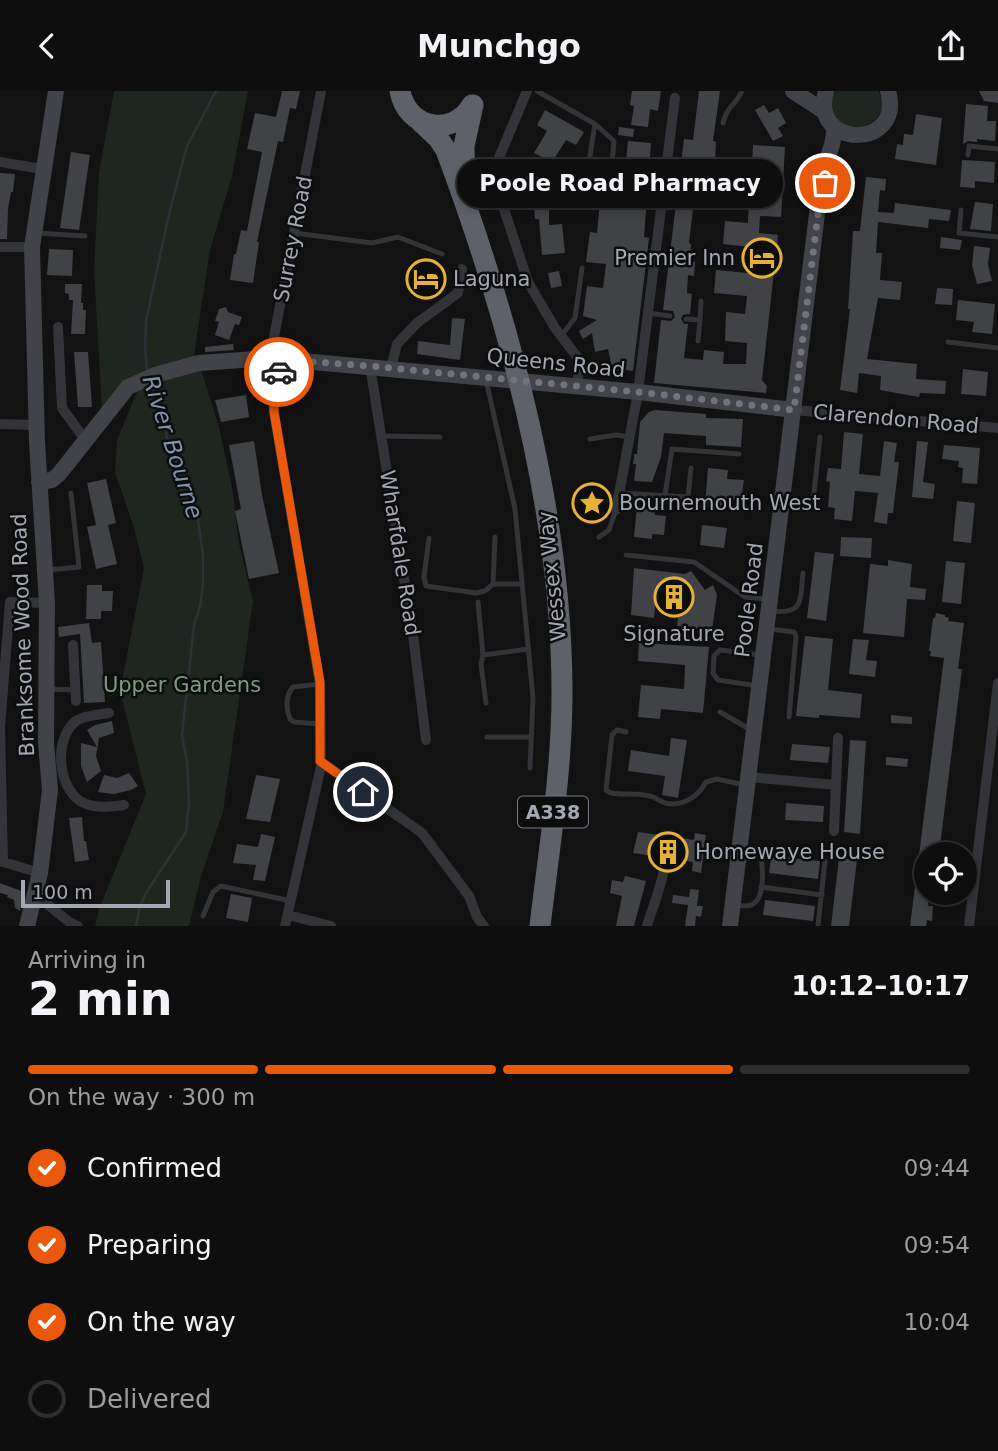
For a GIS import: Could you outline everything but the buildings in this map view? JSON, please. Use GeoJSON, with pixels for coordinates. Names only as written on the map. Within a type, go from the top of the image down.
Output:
{"type":"FeatureCollection","features":[{"type":"Feature","properties":{"kind":"highway","name":"Wessex Way"},"geometry":{"type":"LineString","coordinates":[[400,91],[406,108],[438,138],[446,150],[475,233],[510,353],[534,449],[554,569],[562,673],[557,772],[540,926]]}},
{"type":"Feature","properties":{"kind":"highway","name":"Wessex Way"},"geometry":{"type":"LineString","coordinates":[[475,233],[463,157],[476,96]]}},
{"type":"Feature","properties":{"kind":"highway"},"geometry":{"type":"LineString","coordinates":[[420,121],[430,125],[447,125],[462,118],[476,96]]}},
{"type":"Feature","properties":{"kind":"street","name":"Branksome Wood Road"},"geometry":{"type":"LineString","coordinates":[[27,926],[40,873],[50,790],[46,743],[47,603],[36,425],[33,240],[55,91]]}},
{"type":"Feature","properties":{"kind":"street","name":"Surrey Road"},"geometry":{"type":"LineString","coordinates":[[286,920],[320,761],[320,684],[274,412],[270,358],[321,91]]}},
{"type":"Feature","properties":{"kind":"street"},"geometry":{"type":"LineString","coordinates":[[527,91],[501,152],[497,166],[497,184],[528,282],[561,336],[578,358],[578,387]]}},
{"type":"Feature","properties":{"kind":"street"},"geometry":{"type":"LineString","coordinates":[[793,91],[825,112]]}},
{"type":"Feature","properties":{"kind":"street"},"geometry":{"type":"LineString","coordinates":[[826,91],[825,112],[834,127],[851,135],[866,135]]}},
{"type":"Feature","properties":{"kind":"street","name":"Poole Road"},"geometry":{"type":"LineString","coordinates":[[820,197],[834,162],[852,142],[877,129],[885,121],[892,93]]}},
{"type":"Feature","properties":{"kind":"street"},"geometry":{"type":"LineString","coordinates":[[616,510],[638,392],[675,98]]}},
{"type":"Feature","properties":{"kind":"street","name":"Poole Road"},"geometry":{"type":"LineString","coordinates":[[730,926],[823,167],[833,147],[834,127]]}},
{"type":"Feature","properties":{"kind":"street"},"geometry":{"type":"LineString","coordinates":[[0,162],[42,169]]}},
{"type":"Feature","properties":{"kind":"street"},"geometry":{"type":"LineString","coordinates":[[0,247],[33,240]]}},
{"type":"Feature","properties":{"kind":"street"},"geometry":{"type":"LineString","coordinates":[[391,368],[397,344],[417,323],[458,293],[462,269]]}},
{"type":"Feature","properties":{"kind":"street"},"geometry":{"type":"LineString","coordinates":[[58,327],[64,347],[62,408],[86,441]]}},
{"type":"Feature","properties":{"kind":"street","name":"Queens Road"},"geometry":{"type":"LineString","coordinates":[[39,482],[59,474],[128,387],[149,377],[199,363],[270,358],[638,392],[794,410]]}},
{"type":"Feature","properties":{"kind":"street","name":"Queens Road"},"geometry":{"type":"LineString","coordinates":[[273,384],[284,365],[314,362]]}},
{"type":"Feature","properties":{"kind":"street","name":"Wharfdale Road"},"geometry":{"type":"LineString","coordinates":[[370,366],[413,635],[426,740]]}},
{"type":"Feature","properties":{"kind":"street","name":"Clarendon Road"},"geometry":{"type":"LineString","coordinates":[[794,410],[998,428]]}},
{"type":"Feature","properties":{"kind":"street"},"geometry":{"type":"LineString","coordinates":[[0,423],[36,425]]}},
{"type":"Feature","properties":{"kind":"street"},"geometry":{"type":"LineString","coordinates":[[11,590],[1,727],[2,861],[40,873]]}},
{"type":"Feature","properties":{"kind":"street"},"geometry":{"type":"LineString","coordinates":[[10,602],[47,603]]}},
{"type":"Feature","properties":{"kind":"street"},"geometry":{"type":"LineString","coordinates":[[73,645],[76,696]]}},
{"type":"Feature","properties":{"kind":"street"},"geometry":{"type":"LineString","coordinates":[[969,926],[998,683]]}},
{"type":"Feature","properties":{"kind":"street"},"geometry":{"type":"LineString","coordinates":[[108,713],[79,719],[70,727],[63,742],[65,778],[82,803],[97,807],[124,805]]}},
{"type":"Feature","properties":{"kind":"street"},"geometry":{"type":"LineString","coordinates":[[834,831],[838,738]]}},
{"type":"Feature","properties":{"kind":"street"},"geometry":{"type":"LineString","coordinates":[[320,761],[422,833],[469,896],[477,917],[484,926]]}},
{"type":"Feature","properties":{"kind":"street"},"geometry":{"type":"LineString","coordinates":[[748,782],[836,785]]}},
{"type":"Feature","properties":{"kind":"street"},"geometry":{"type":"LineString","coordinates":[[647,926],[657,890],[664,876],[664,867]]}},
{"type":"Feature","properties":{"kind":"street"},"geometry":{"type":"LineString","coordinates":[[35,894],[73,924]]}},
{"type":"Feature","properties":{"kind":"street"},"geometry":{"type":"LineString","coordinates":[[286,920],[331,926]]}},
{"type":"Feature","properties":{"kind":"lane"},"geometry":{"type":"LineString","coordinates":[[537,91],[595,124],[614,141],[609,196]]}},
{"type":"Feature","properties":{"kind":"lane"},"geometry":{"type":"LineString","coordinates":[[723,123],[727,109],[737,102],[742,91]]}},
{"type":"Feature","properties":{"kind":"lane"},"geometry":{"type":"LineString","coordinates":[[585,187],[595,124]]}},
{"type":"Feature","properties":{"kind":"lane"},"geometry":{"type":"LineString","coordinates":[[968,155],[969,146],[998,149]]}},
{"type":"Feature","properties":{"kind":"lane"},"geometry":{"type":"LineString","coordinates":[[961,210],[958,232],[960,235],[998,237]]}},
{"type":"Feature","properties":{"kind":"lane"},"geometry":{"type":"LineString","coordinates":[[294,233],[372,243],[398,237],[442,254]]}},
{"type":"Feature","properties":{"kind":"lane"},"geometry":{"type":"LineString","coordinates":[[33,240],[85,236]]}},
{"type":"Feature","properties":{"kind":"lane"},"geometry":{"type":"LineString","coordinates":[[561,336],[575,318],[582,268]]}},
{"type":"Feature","properties":{"kind":"lane"},"geometry":{"type":"LineString","coordinates":[[698,341],[701,301]]}},
{"type":"Feature","properties":{"kind":"lane"},"geometry":{"type":"LineString","coordinates":[[648,313],[670,316]]}},
{"type":"Feature","properties":{"kind":"lane"},"geometry":{"type":"LineString","coordinates":[[686,319],[700,320]]}},
{"type":"Feature","properties":{"kind":"lane"},"geometry":{"type":"LineString","coordinates":[[948,342],[998,348]]}},
{"type":"Feature","properties":{"kind":"lane"},"geometry":{"type":"LineString","coordinates":[[486,377],[514,509],[533,698],[530,768]]}},
{"type":"Feature","properties":{"kind":"lane"},"geometry":{"type":"LineString","coordinates":[[590,439],[616,435],[630,437]]}},
{"type":"Feature","properties":{"kind":"lane"},"geometry":{"type":"LineString","coordinates":[[382,436],[440,437]]}},
{"type":"Feature","properties":{"kind":"lane"},"geometry":{"type":"LineString","coordinates":[[782,501],[813,502],[820,437]]}},
{"type":"Feature","properties":{"kind":"lane"},"geometry":{"type":"LineString","coordinates":[[666,495],[672,449],[739,454]]}},
{"type":"Feature","properties":{"kind":"lane"},"geometry":{"type":"LineString","coordinates":[[620,493],[688,497],[691,468]]}},
{"type":"Feature","properties":{"kind":"lane"},"geometry":{"type":"LineString","coordinates":[[45,570],[79,567],[71,493]]}},
{"type":"Feature","properties":{"kind":"lane"},"geometry":{"type":"LineString","coordinates":[[599,537],[609,530],[616,510]]}},
{"type":"Feature","properties":{"kind":"lane"},"geometry":{"type":"LineString","coordinates":[[429,538],[424,577],[426,586],[476,593],[485,591],[493,583],[495,537]]}},
{"type":"Feature","properties":{"kind":"lane"},"geometry":{"type":"LineString","coordinates":[[626,555],[694,562],[745,597],[786,613],[793,610],[800,599],[803,573]]}},
{"type":"Feature","properties":{"kind":"lane"},"geometry":{"type":"LineString","coordinates":[[493,583],[522,584]]}},
{"type":"Feature","properties":{"kind":"lane"},"geometry":{"type":"LineString","coordinates":[[478,602],[486,703]]}},
{"type":"Feature","properties":{"kind":"lane"},"geometry":{"type":"LineString","coordinates":[[767,629],[794,632],[796,636],[789,717]]}},
{"type":"Feature","properties":{"kind":"lane"},"geometry":{"type":"LineString","coordinates":[[483,655],[528,649]]}},
{"type":"Feature","properties":{"kind":"lane"},"geometry":{"type":"LineString","coordinates":[[759,686],[718,680],[713,673],[715,654],[720,650],[763,655]]}},
{"type":"Feature","properties":{"kind":"lane"},"geometry":{"type":"LineString","coordinates":[[320,684],[293,688],[287,698],[287,706],[290,719],[294,722],[320,724]]}},
{"type":"Feature","properties":{"kind":"lane"},"geometry":{"type":"LineString","coordinates":[[46,689],[76,696]]}},
{"type":"Feature","properties":{"kind":"lane"},"geometry":{"type":"LineString","coordinates":[[720,712],[754,731]]}},
{"type":"Feature","properties":{"kind":"lane"},"geometry":{"type":"LineString","coordinates":[[626,732],[617,730],[612,735],[606,790],[611,793],[650,796],[664,803],[677,804],[691,799],[702,790],[706,782],[717,779],[748,782]]}},
{"type":"Feature","properties":{"kind":"lane"},"geometry":{"type":"LineString","coordinates":[[487,737],[531,737]]}},
{"type":"Feature","properties":{"kind":"lane"},"geometry":{"type":"LineString","coordinates":[[46,743],[63,742]]}},
{"type":"Feature","properties":{"kind":"lane"},"geometry":{"type":"LineString","coordinates":[[50,790],[65,778]]}},
{"type":"Feature","properties":{"kind":"lane"},"geometry":{"type":"LineString","coordinates":[[732,905],[751,906],[757,902],[761,887],[761,857],[753,851],[739,848]]}},
{"type":"Feature","properties":{"kind":"lane"},"geometry":{"type":"LineString","coordinates":[[818,926],[825,861]]}},
{"type":"Feature","properties":{"kind":"lane"},"geometry":{"type":"LineString","coordinates":[[203,916],[210,896],[221,886],[291,901]]}},
{"type":"Feature","properties":{"kind":"lane"},"geometry":{"type":"LineString","coordinates":[[761,887],[821,895]]}},
{"type":"Feature","properties":{"kind":"green space","name":"Upper Gardens"},"geometry":{"type":"Polygon","coordinates":[[[114,91],[248,91],[232,176],[210,250],[194,355],[219,427],[232,487],[239,543],[253,601],[223,812],[202,873],[189,926],[95,926],[99,909],[146,794],[120,691],[144,568],[115,472],[117,440],[137,392],[137,382],[102,410],[94,271],[99,172],[114,91]]]}},
{"type":"Feature","properties":{"kind":"green space"},"geometry":{"type":"Polygon","coordinates":[[[833,91],[878,91],[882,103],[880,114],[864,126],[843,124],[834,118],[830,107],[833,91]]]}},
{"type":"Feature","properties":{"kind":"waterway","name":"River Bourne"},"geometry":{"type":"LineString","coordinates":[[147,372],[146,321],[169,214],[187,146],[216,91]]}},
{"type":"Feature","properties":{"kind":"waterway","name":"River Bourne"},"geometry":{"type":"LineString","coordinates":[[136,926],[146,893],[186,832],[189,804],[187,762],[182,735],[194,625],[203,583],[203,555],[198,519],[180,487],[177,464],[151,385]]}},
{"type":"Feature","properties":{"kind":"way so far"},"geometry":{"type":"LineString","coordinates":[[279,372],[284,365],[293,363],[370,366],[794,410],[820,197],[825,183]]}},
{"type":"Feature","properties":{"kind":"place","name":"Poole Road Pharmacy"},"geometry":{"type":"Point","coordinates":[825,183]}},
{"type":"Feature","properties":{"kind":"place","name":"Premier Inn"},"geometry":{"type":"Point","coordinates":[762,258]}},
{"type":"Feature","properties":{"kind":"place","name":"Laguna"},"geometry":{"type":"Point","coordinates":[426,279]}},
{"type":"Feature","properties":{"kind":"place","name":"Bournemouth West"},"geometry":{"type":"Point","coordinates":[592,503]}},
{"type":"Feature","properties":{"kind":"place","name":"Signature"},"geometry":{"type":"Point","coordinates":[674,597]}},
{"type":"Feature","properties":{"kind":"place","name":"Homewaye House"},"geometry":{"type":"Point","coordinates":[668,852]}},
{"type":"Feature","properties":{"kind":"route"},"geometry":{"type":"LineString","coordinates":[[279,372],[273,384],[274,412],[320,682],[320,761],[363,792]]}}]}
